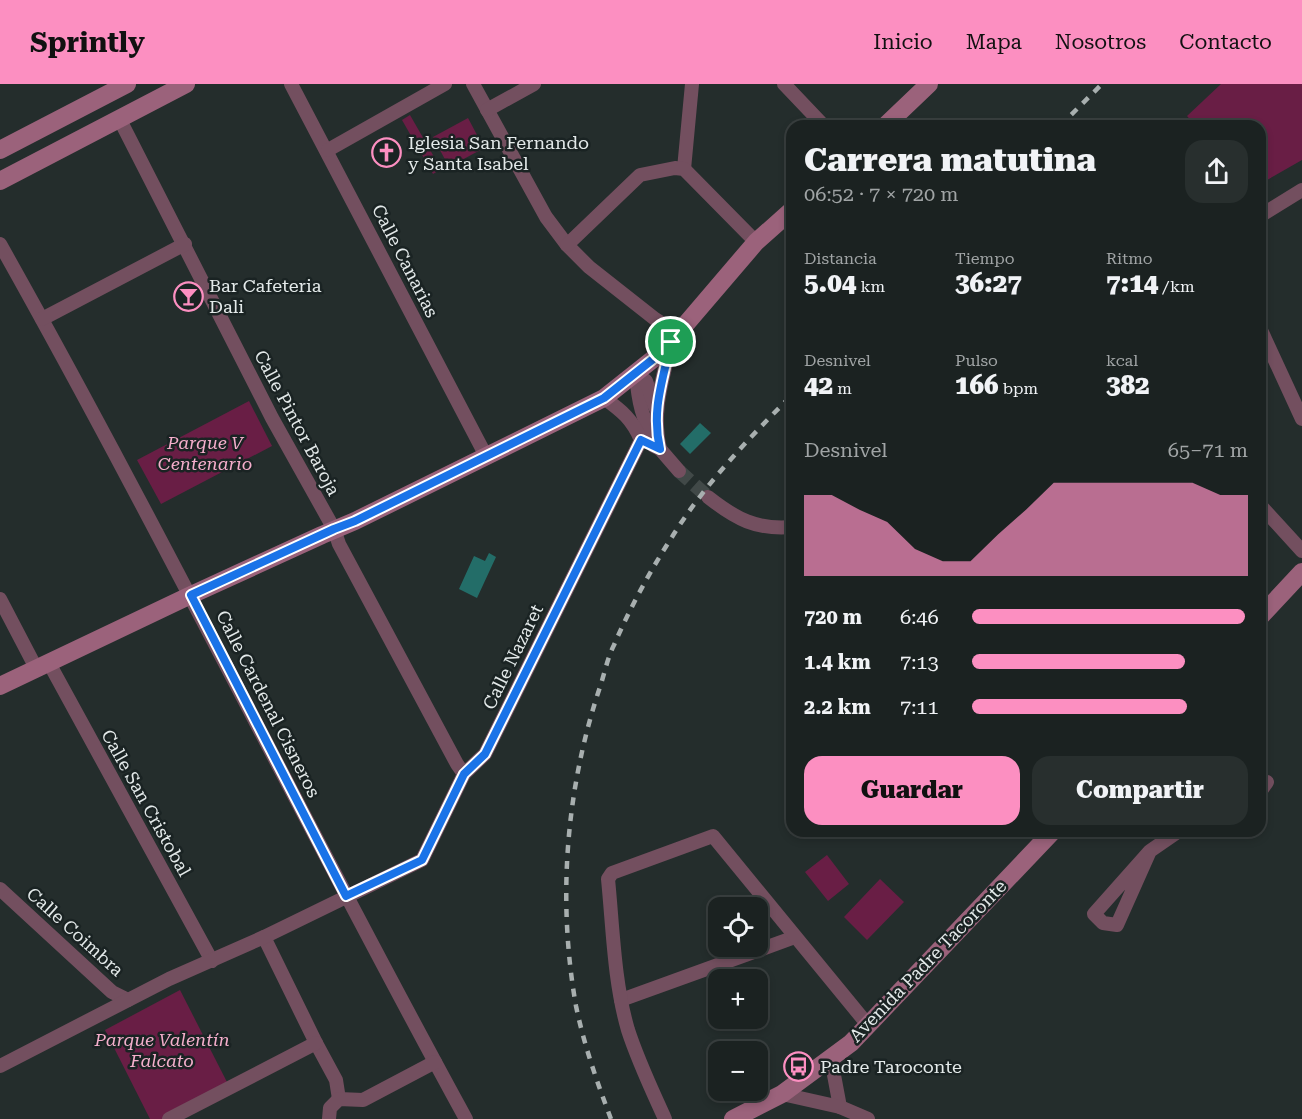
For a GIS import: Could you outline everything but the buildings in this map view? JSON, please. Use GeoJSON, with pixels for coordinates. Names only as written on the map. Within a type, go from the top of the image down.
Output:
{"type":"FeatureCollection","features":[{"type":"Feature","properties":{"kind":"main road"},"geometry":{"type":"LineString","coordinates":[[0,181],[186,84]]}},
{"type":"Feature","properties":{"kind":"main road"},"geometry":{"type":"LineString","coordinates":[[891,120],[929,84]]}},
{"type":"Feature","properties":{"kind":"main road"},"geometry":{"type":"LineString","coordinates":[[0,150],[117,86]]}},
{"type":"Feature","properties":{"kind":"main road"},"geometry":{"type":"LineString","coordinates":[[0,686],[191,595],[355,521],[604,398],[636,373],[674,338],[756,242],[786,215]]}},
{"type":"Feature","properties":{"kind":"main road"},"geometry":{"type":"LineString","coordinates":[[1266,611],[1302,572]]}},
{"type":"Feature","properties":{"kind":"main road","name":"Avenida Padre Tacoronte"},"geometry":{"type":"LineString","coordinates":[[733,1119],[782,1094],[851,1043],[1047,837]]}},
{"type":"Feature","properties":{"kind":"street","name":"Calle Canarias"},"geometry":{"type":"LineString","coordinates":[[291,84],[486,456]]}},
{"type":"Feature","properties":{"kind":"street"},"geometry":{"type":"LineString","coordinates":[[327,150],[445,84]]}},
{"type":"Feature","properties":{"kind":"street"},"geometry":{"type":"LineString","coordinates":[[473,84],[546,218],[567,245],[589,267],[655,319],[674,338],[659,393],[657,434],[660,449]]}},
{"type":"Feature","properties":{"kind":"street"},"geometry":{"type":"LineString","coordinates":[[487,110],[534,84]]}},
{"type":"Feature","properties":{"kind":"street"},"geometry":{"type":"LineString","coordinates":[[684,169],[692,84]]}},
{"type":"Feature","properties":{"kind":"street"},"geometry":{"type":"LineString","coordinates":[[784,84],[818,120]]}},
{"type":"Feature","properties":{"kind":"street","name":"Calle Pintor Baroja"},"geometry":{"type":"LineString","coordinates":[[119,118],[272,418],[334,529],[339,544],[464,774]]}},
{"type":"Feature","properties":{"kind":"street"},"geometry":{"type":"LineString","coordinates":[[567,245],[640,175],[675,168],[684,169],[756,242]]}},
{"type":"Feature","properties":{"kind":"street"},"geometry":{"type":"LineString","coordinates":[[1266,212],[1302,190]]}},
{"type":"Feature","properties":{"kind":"street","name":"Calle Cardenal Cisneros"},"geometry":{"type":"LineString","coordinates":[[0,244],[191,595],[346,896],[466,1119]]}},
{"type":"Feature","properties":{"kind":"street"},"geometry":{"type":"LineString","coordinates":[[42,319],[185,244]]}},
{"type":"Feature","properties":{"kind":"street"},"geometry":{"type":"LineString","coordinates":[[1266,341],[1302,419]]}},
{"type":"Feature","properties":{"kind":"street"},"geometry":{"type":"LineString","coordinates":[[636,373],[646,381],[657,412]]}},
{"type":"Feature","properties":{"kind":"street"},"geometry":{"type":"LineString","coordinates":[[636,373],[646,428],[679,471]]}},
{"type":"Feature","properties":{"kind":"street"},"geometry":{"type":"LineString","coordinates":[[604,398],[634,424],[641,440],[660,449]]}},
{"type":"Feature","properties":{"kind":"street","name":"Calle Nazaret"},"geometry":{"type":"LineString","coordinates":[[0,1066],[128,999],[264,937],[422,860],[464,774],[485,754],[641,440]]}},
{"type":"Feature","properties":{"kind":"street"},"geometry":{"type":"LineString","coordinates":[[708,497],[730,515],[745,522],[786,527]]}},
{"type":"Feature","properties":{"kind":"street"},"geometry":{"type":"LineString","coordinates":[[1266,512],[1302,551]]}},
{"type":"Feature","properties":{"kind":"street","name":"Calle San Cristobal"},"geometry":{"type":"LineString","coordinates":[[0,599],[42,666],[212,961]]}},
{"type":"Feature","properties":{"kind":"street"},"geometry":{"type":"LineString","coordinates":[[665,1119],[637,1056],[621,1000],[608,879],[612,873],[713,836],[868,1026]]}},
{"type":"Feature","properties":{"kind":"street"},"geometry":{"type":"LineString","coordinates":[[1150,851],[1117,925],[1103,923],[1094,914],[1150,851],[1170,837]]}},
{"type":"Feature","properties":{"kind":"street","name":"Calle Coimbra"},"geometry":{"type":"LineString","coordinates":[[0,889],[112,992],[128,999]]}},
{"type":"Feature","properties":{"kind":"street"},"geometry":{"type":"LineString","coordinates":[[264,937],[336,1080],[339,1099]]}},
{"type":"Feature","properties":{"kind":"street"},"geometry":{"type":"LineString","coordinates":[[621,1000],[795,937]]}},
{"type":"Feature","properties":{"kind":"street"},"geometry":{"type":"LineString","coordinates":[[169,1119],[316,1043]]}},
{"type":"Feature","properties":{"kind":"street"},"geometry":{"type":"LineString","coordinates":[[831,1059],[840,1107]]}},
{"type":"Feature","properties":{"kind":"street"},"geometry":{"type":"LineString","coordinates":[[329,1119],[330,1108],[339,1099],[363,1100],[435,1062]]}},
{"type":"Feature","properties":{"kind":"street"},"geometry":{"type":"LineString","coordinates":[[782,1094],[840,1107],[868,1119]]}},
{"type":"Feature","properties":{"kind":"green space"},"geometry":{"type":"Polygon","coordinates":[[[1221,84],[1302,84],[1302,160],[1266,181],[1266,120],[1191,120],[1187,116],[1221,84]]]}},
{"type":"Feature","properties":{"kind":"green space"},"geometry":{"type":"Polygon","coordinates":[[[410,115],[441,169],[433,174],[402,120],[410,115]]]}},
{"type":"Feature","properties":{"kind":"green space"},"geometry":{"type":"Polygon","coordinates":[[[468,118],[484,148],[449,167],[433,137],[468,118]]]}},
{"type":"Feature","properties":{"kind":"green space","name":"Parque V Centenario"},"geometry":{"type":"Polygon","coordinates":[[[249,401],[272,446],[161,504],[137,460],[249,401]]]}},
{"type":"Feature","properties":{"kind":"green space"},"geometry":{"type":"Polygon","coordinates":[[[827,855],[849,884],[828,901],[805,872],[827,855]]]}},
{"type":"Feature","properties":{"kind":"green space"},"geometry":{"type":"Polygon","coordinates":[[[880,879],[904,902],[867,940],[844,917],[880,879]]]}},
{"type":"Feature","properties":{"kind":"green space","name":"Parque Valentín Falcato"},"geometry":{"type":"Polygon","coordinates":[[[180,990],[228,1084],[168,1119],[150,1119],[105,1030],[180,990]]]}},
{"type":"Feature","properties":{"kind":"water"},"geometry":{"type":"Polygon","coordinates":[[[700,423],[711,433],[690,454],[680,444],[700,423]]]}},
{"type":"Feature","properties":{"kind":"water"},"geometry":{"type":"Polygon","coordinates":[[[489,553],[496,557],[477,598],[459,589],[474,556],[485,561],[489,553]]]}},
{"type":"Feature","properties":{"kind":"tunnel"},"geometry":{"type":"LineString","coordinates":[[679,471],[708,497]]}},
{"type":"Feature","properties":{"kind":"railway"},"geometry":{"type":"LineString","coordinates":[[1066,120],[1102,84]]}},
{"type":"Feature","properties":{"kind":"railway"},"geometry":{"type":"LineString","coordinates":[[611,1119],[579,1021],[570,966],[567,925],[568,844],[573,803],[589,723],[612,650],[648,576],[698,499],[744,445],[786,401]]}},
{"type":"Feature","properties":{"kind":"place","name":"Iglesia San Fernando y Santa Isabel"},"geometry":{"type":"Point","coordinates":[387,153]}},
{"type":"Feature","properties":{"kind":"place","name":"Bar Cafeteria Dali"},"geometry":{"type":"Point","coordinates":[188,296]}},
{"type":"Feature","properties":{"kind":"place","name":"Padre Taroconte"},"geometry":{"type":"Point","coordinates":[799,1067]}},
{"type":"Feature","properties":{"kind":"route"},"geometry":{"type":"LineString","coordinates":[[671,342],[657,404],[656,427],[660,449],[641,440],[485,754],[464,774],[422,860],[346,896],[191,595],[355,521],[604,398],[662,352],[671,342]]}}]}
